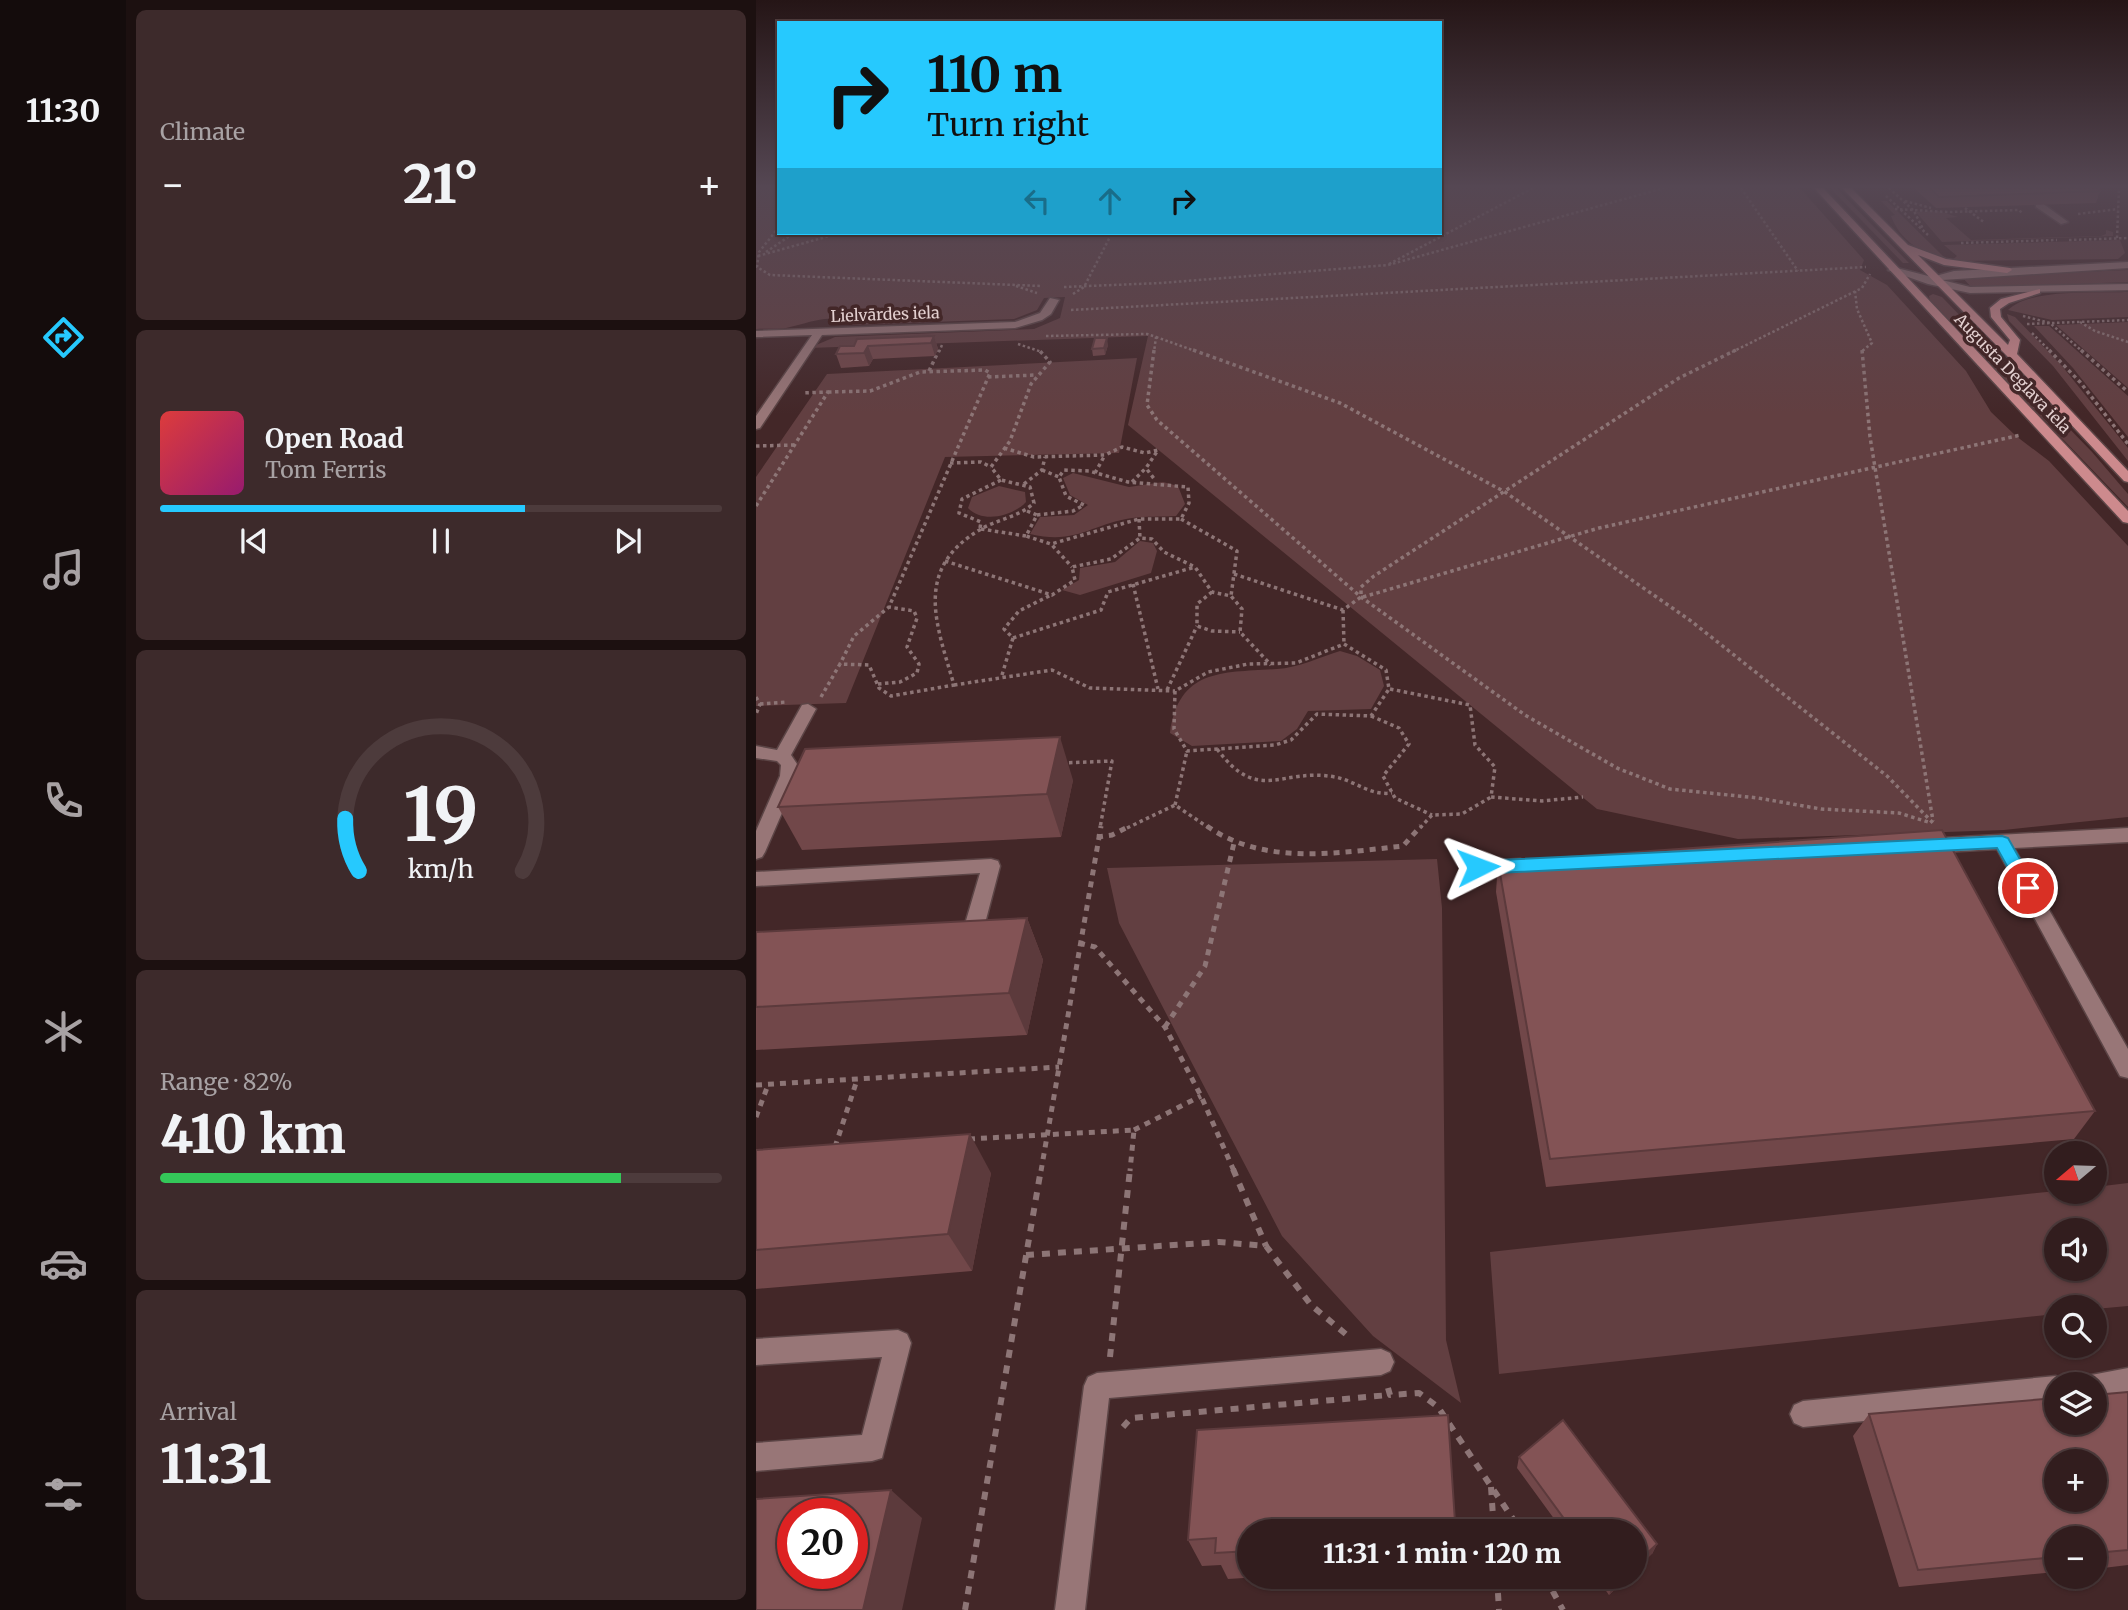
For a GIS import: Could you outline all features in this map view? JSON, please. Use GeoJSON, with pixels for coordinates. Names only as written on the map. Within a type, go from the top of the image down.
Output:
{"type":"FeatureCollection","features":[{"type":"Feature","properties":{"kind":"main road","name":"Augusta Deglava iela"},"geometry":{"type":"LineString","coordinates":[[1887,263],[2128,519]]}},
{"type":"Feature","properties":{"kind":"main road","name":"Augusta Deglava iela"},"geometry":{"type":"LineString","coordinates":[[1918,263],[2011,354],[2128,478]]}},
{"type":"Feature","properties":{"kind":"main road"},"geometry":{"type":"LineString","coordinates":[[1953,263],[2007,270]]}},
{"type":"Feature","properties":{"kind":"main road"},"geometry":{"type":"LineString","coordinates":[[2011,354],[2015,340],[1996,317],[1995,308],[2005,300],[2036,291]]}},
{"type":"Feature","properties":{"kind":"street"},"geometry":{"type":"LineString","coordinates":[[1914,293],[1944,275],[2128,265]]}},
{"type":"Feature","properties":{"kind":"street"},"geometry":{"type":"LineString","coordinates":[[1893,270],[1963,290],[2036,291],[2128,287]]}},
{"type":"Feature","properties":{"kind":"street"},"geometry":{"type":"LineString","coordinates":[[1049,311],[1054,300]]}},
{"type":"Feature","properties":{"kind":"street","name":"Lielvārdes iela"},"geometry":{"type":"LineString","coordinates":[[756,334],[1015,325],[1039,320],[1049,311]]}},
{"type":"Feature","properties":{"kind":"street"},"geometry":{"type":"LineString","coordinates":[[756,425],[819,332]]}},
{"type":"Feature","properties":{"kind":"street"},"geometry":{"type":"LineString","coordinates":[[782,756],[808,703]]}},
{"type":"Feature","properties":{"kind":"street"},"geometry":{"type":"LineString","coordinates":[[756,752],[782,756],[789,764],[789,776],[756,852]]}},
{"type":"Feature","properties":{"kind":"street"},"geometry":{"type":"LineString","coordinates":[[1901,847],[2128,835]]}},
{"type":"Feature","properties":{"kind":"street"},"geometry":{"type":"LineString","coordinates":[[2002,842],[2128,1069]]}},
{"type":"Feature","properties":{"kind":"street"},"geometry":{"type":"LineString","coordinates":[[1478,867],[1532,865]]}},
{"type":"Feature","properties":{"kind":"street"},"geometry":{"type":"LineString","coordinates":[[756,879],[991,866],[973,931],[946,933]]}},
{"type":"Feature","properties":{"kind":"street"},"geometry":{"type":"LineString","coordinates":[[756,1352],[898,1343],[872,1448],[756,1457]]}},
{"type":"Feature","properties":{"kind":"street"},"geometry":{"type":"LineString","coordinates":[[1070,1610],[1097,1387],[1381,1362]]}},
{"type":"Feature","properties":{"kind":"street"},"geometry":{"type":"LineString","coordinates":[[2107,1384],[2128,1381]]}},
{"type":"Feature","properties":{"kind":"street"},"geometry":{"type":"LineString","coordinates":[[1804,1414],[2044,1390]]}},
{"type":"Feature","properties":{"kind":"path"},"geometry":{"type":"LineString","coordinates":[[759,263],[760,270],[786,278],[1049,286]]}},
{"type":"Feature","properties":{"kind":"path"},"geometry":{"type":"LineString","coordinates":[[1054,300],[1084,287],[1096,263]]}},
{"type":"Feature","properties":{"kind":"path"},"geometry":{"type":"LineString","coordinates":[[1060,287],[1395,263]]}},
{"type":"Feature","properties":{"kind":"path"},"geometry":{"type":"LineString","coordinates":[[1793,263],[1798,271]]}},
{"type":"Feature","properties":{"kind":"path"},"geometry":{"type":"LineString","coordinates":[[1049,311],[1862,268]]}},
{"type":"Feature","properties":{"kind":"path"},"geometry":{"type":"LineString","coordinates":[[1361,597],[1361,587],[1374,576],[1679,378],[1855,291],[1869,280],[1870,274]]}},
{"type":"Feature","properties":{"kind":"path"},"geometry":{"type":"LineString","coordinates":[[1855,291],[1857,309],[1872,343],[1861,351],[1875,467],[1933,824],[1943,845]]}},
{"type":"Feature","properties":{"kind":"path"},"geometry":{"type":"LineString","coordinates":[[2017,315],[2050,323],[2128,391]]}},
{"type":"Feature","properties":{"kind":"path"},"geometry":{"type":"LineString","coordinates":[[2128,320],[2025,324],[2080,382],[2128,444]]}},
{"type":"Feature","properties":{"kind":"path"},"geometry":{"type":"LineString","coordinates":[[2080,322],[2095,331],[2128,342]]}},
{"type":"Feature","properties":{"kind":"path"},"geometry":{"type":"LineString","coordinates":[[1045,336],[1147,334],[1156,337],[1340,403],[1505,492],[1691,621],[1887,776],[1933,824]]}},
{"type":"Feature","properties":{"kind":"path"},"geometry":{"type":"LineString","coordinates":[[1156,337],[1147,405],[1157,420],[1361,597],[1525,715],[1617,768],[1670,789],[1758,798],[1821,810],[1899,813],[1933,824]]}},
{"type":"Feature","properties":{"kind":"path"},"geometry":{"type":"LineString","coordinates":[[928,372],[942,345]]}},
{"type":"Feature","properties":{"kind":"path"},"geometry":{"type":"LineString","coordinates":[[991,467],[1004,448],[1037,375],[1050,362]]}},
{"type":"Feature","properties":{"kind":"path"},"geometry":{"type":"LineString","coordinates":[[760,704],[808,703],[840,664],[854,636],[889,607],[990,373],[985,370],[928,372],[870,391],[778,394]]}},
{"type":"Feature","properties":{"kind":"path"},"geometry":{"type":"LineString","coordinates":[[988,377],[1037,375]]}},
{"type":"Feature","properties":{"kind":"path"},"geometry":{"type":"LineString","coordinates":[[756,506],[828,392]]}},
{"type":"Feature","properties":{"kind":"path"},"geometry":{"type":"LineString","coordinates":[[1343,610],[1361,597],[1367,598],[1569,536],[2021,435]]}},
{"type":"Feature","properties":{"kind":"path"},"geometry":{"type":"LineString","coordinates":[[756,446],[795,445]]}},
{"type":"Feature","properties":{"kind":"path"},"geometry":{"type":"LineString","coordinates":[[1004,448],[1027,456],[1045,457],[1105,456],[1122,447],[1145,453],[1158,450],[1146,468],[1131,483]]}},
{"type":"Feature","properties":{"kind":"path"},"geometry":{"type":"LineString","coordinates":[[1095,473],[1105,456]]}},
{"type":"Feature","properties":{"kind":"path"},"geometry":{"type":"LineString","coordinates":[[1024,484],[1042,470],[1045,457]]}},
{"type":"Feature","properties":{"kind":"path"},"geometry":{"type":"LineString","coordinates":[[950,464],[981,462],[991,467],[1000,480]]}},
{"type":"Feature","properties":{"kind":"path"},"geometry":{"type":"LineString","coordinates":[[1059,477],[1064,470],[1077,468],[1131,483],[1171,481],[1188,487],[1189,503],[1181,519]]}},
{"type":"Feature","properties":{"kind":"path"},"geometry":{"type":"LineString","coordinates":[[1146,468],[1156,481]]}},
{"type":"Feature","properties":{"kind":"path"},"geometry":{"type":"LineString","coordinates":[[1027,511],[1037,515],[1073,511],[1084,505],[1066,496],[1059,477],[1042,470]]}},
{"type":"Feature","properties":{"kind":"path"},"geometry":{"type":"LineString","coordinates":[[954,685],[932,605],[933,580],[960,542],[980,529],[1027,511],[1034,503],[1030,487],[1000,480],[962,499],[959,513],[981,522],[980,529]]}},
{"type":"Feature","properties":{"kind":"path"},"geometry":{"type":"LineString","coordinates":[[1026,536],[1037,515]]}},
{"type":"Feature","properties":{"kind":"path"},"geometry":{"type":"LineString","coordinates":[[1139,519],[1140,538]]}},
{"type":"Feature","properties":{"kind":"path"},"geometry":{"type":"LineString","coordinates":[[1051,544],[1139,519],[1181,519],[1237,551],[1231,596]]}},
{"type":"Feature","properties":{"kind":"path"},"geometry":{"type":"LineString","coordinates":[[980,529],[1026,536],[1051,544],[1072,567],[1075,580],[1019,611],[1004,629],[1013,638]]}},
{"type":"Feature","properties":{"kind":"path"},"geometry":{"type":"LineString","coordinates":[[1072,567],[1111,559],[1140,538],[1152,539],[1164,552],[1195,567],[1212,592],[1231,596],[1242,610],[1240,632]]}},
{"type":"Feature","properties":{"kind":"path"},"geometry":{"type":"LineString","coordinates":[[945,561],[1052,595]]}},
{"type":"Feature","properties":{"kind":"path"},"geometry":{"type":"LineString","coordinates":[[1013,638],[1101,610],[1108,592],[1195,567]]}},
{"type":"Feature","properties":{"kind":"path"},"geometry":{"type":"LineString","coordinates":[[1234,574],[1343,610]]}},
{"type":"Feature","properties":{"kind":"path"},"geometry":{"type":"LineString","coordinates":[[1133,584],[1158,690]]}},
{"type":"Feature","properties":{"kind":"path"},"geometry":{"type":"LineString","coordinates":[[1167,690],[1197,626],[1197,604],[1212,592]]}},
{"type":"Feature","properties":{"kind":"path"},"geometry":{"type":"LineString","coordinates":[[878,684],[900,682],[917,673],[919,664],[907,647],[917,618],[914,611],[889,607]]}},
{"type":"Feature","properties":{"kind":"path"},"geometry":{"type":"LineString","coordinates":[[1343,610],[1344,645]]}},
{"type":"Feature","properties":{"kind":"path"},"geometry":{"type":"LineString","coordinates":[[1197,626],[1212,631],[1240,632],[1271,665]]}},
{"type":"Feature","properties":{"kind":"path"},"geometry":{"type":"LineString","coordinates":[[1002,675],[1013,638]]}},
{"type":"Feature","properties":{"kind":"path"},"geometry":{"type":"LineString","coordinates":[[840,664],[869,665],[878,684],[891,696],[1002,675],[1052,670],[1090,688],[1175,691],[1208,672],[1248,664],[1296,663],[1344,645]]}},
{"type":"Feature","properties":{"kind":"path"},"geometry":{"type":"LineString","coordinates":[[1344,645],[1386,670],[1389,689],[1371,716]]}},
{"type":"Feature","properties":{"kind":"path"},"geometry":{"type":"LineString","coordinates":[[1389,689],[1471,705],[1475,746],[1492,758],[1497,774],[1491,797]]}},
{"type":"Feature","properties":{"kind":"path"},"geometry":{"type":"LineString","coordinates":[[1175,691],[1174,729],[1187,751],[1175,805]]}},
{"type":"Feature","properties":{"kind":"path"},"geometry":{"type":"LineString","coordinates":[[756,697],[760,704]]}},
{"type":"Feature","properties":{"kind":"path"},"geometry":{"type":"LineString","coordinates":[[756,714],[760,704]]}},
{"type":"Feature","properties":{"kind":"path"},"geometry":{"type":"LineString","coordinates":[[1187,751],[1275,745],[1290,740],[1317,714],[1371,716],[1399,728],[1409,744],[1383,776],[1395,798],[1432,815],[1462,814],[1491,797],[1542,801],[1583,797]]}},
{"type":"Feature","properties":{"kind":"path"},"geometry":{"type":"LineString","coordinates":[[1217,749],[1238,776],[1255,781],[1332,776],[1378,794],[1392,793]]}},
{"type":"Feature","properties":{"kind":"path"},"geometry":{"type":"LineString","coordinates":[[965,1610],[1112,761],[1056,763]]}},
{"type":"Feature","properties":{"kind":"path"},"geometry":{"type":"LineString","coordinates":[[1175,805],[1234,843],[1286,852],[1403,846],[1432,815]]}},
{"type":"Feature","properties":{"kind":"path"},"geometry":{"type":"LineString","coordinates":[[1097,837],[1112,835],[1175,805]]}},
{"type":"Feature","properties":{"kind":"path"},"geometry":{"type":"LineString","coordinates":[[1165,1027],[1205,967],[1234,843]]}},
{"type":"Feature","properties":{"kind":"path"},"geometry":{"type":"LineString","coordinates":[[1079,943],[1095,947],[1165,1027],[1200,1096],[1266,1246],[1311,1305],[1381,1362],[1390,1395]]}},
{"type":"Feature","properties":{"kind":"path"},"geometry":{"type":"LineString","coordinates":[[756,1085],[1059,1068]]}},
{"type":"Feature","properties":{"kind":"path"},"geometry":{"type":"LineString","coordinates":[[835,1148],[857,1080]]}},
{"type":"Feature","properties":{"kind":"path"},"geometry":{"type":"LineString","coordinates":[[756,1117],[768,1085]]}},
{"type":"Feature","properties":{"kind":"path"},"geometry":{"type":"LineString","coordinates":[[954,1140],[1134,1130],[1200,1096]]}},
{"type":"Feature","properties":{"kind":"path"},"geometry":{"type":"LineString","coordinates":[[1097,1387],[1112,1352],[1134,1130]]}},
{"type":"Feature","properties":{"kind":"path"},"geometry":{"type":"LineString","coordinates":[[822,1149],[848,1147]]}},
{"type":"Feature","properties":{"kind":"path"},"geometry":{"type":"LineString","coordinates":[[1026,1255],[1219,1242],[1266,1246]]}},
{"type":"Feature","properties":{"kind":"path"},"geometry":{"type":"LineString","coordinates":[[1118,1432],[1131,1418],[1419,1394],[1438,1406],[1513,1519]]}},
{"type":"Feature","properties":{"kind":"path"},"geometry":{"type":"LineString","coordinates":[[1491,1487],[1493,1519]]}},
{"type":"Feature","properties":{"kind":"path"},"geometry":{"type":"LineString","coordinates":[[1498,1589],[1499,1610]]}},
{"type":"Feature","properties":{"kind":"path"},"geometry":{"type":"LineString","coordinates":[[1552,1589],[1563,1610]]}},
{"type":"Feature","properties":{"kind":"shaded area"},"geometry":{"type":"Polygon","coordinates":[[[756,263],[1863,263],[1860,270],[1887,285],[1966,371],[1991,412],[2016,436],[2049,461],[2128,546],[2128,817],[2004,830],[1738,839],[1597,809],[1128,425],[1148,336],[809,348],[835,337],[1034,329],[1060,318],[1065,297],[1044,298],[1037,310],[1014,319],[850,325],[828,319],[786,328],[756,329],[756,263]]]}},
{"type":"Feature","properties":{"kind":"shaded area"},"geometry":{"type":"Polygon","coordinates":[[[2128,270],[2128,282],[1972,288],[1962,277],[2128,270]]]}},
{"type":"Feature","properties":{"kind":"shaded area"},"geometry":{"type":"Polygon","coordinates":[[[2128,292],[2128,317],[2052,320],[2008,310],[2018,303],[2047,295],[2128,292]]]}},
{"type":"Feature","properties":{"kind":"shaded area"},"geometry":{"type":"Polygon","coordinates":[[[1933,294],[1942,297],[2092,452],[2128,494],[2128,507],[1930,301],[1929,296],[1933,294]]]}},
{"type":"Feature","properties":{"kind":"shaded area"},"geometry":{"type":"Polygon","coordinates":[[[2007,314],[2015,317],[2062,366],[2128,448],[2128,461],[2053,366],[2009,321],[2007,314]]]}},
{"type":"Feature","properties":{"kind":"shaded area"},"geometry":{"type":"Polygon","coordinates":[[[2128,322],[2128,388],[2056,325],[2128,322]]]}},
{"type":"Feature","properties":{"kind":"shaded area"},"geometry":{"type":"Polygon","coordinates":[[[2034,326],[2049,326],[2128,396],[2128,437],[2073,368],[2034,326]]]}},
{"type":"Feature","properties":{"kind":"shaded area"},"geometry":{"type":"Polygon","coordinates":[[[1137,358],[1119,453],[945,457],[846,703],[756,706],[756,477],[827,374],[1137,358]]]}},
{"type":"Feature","properties":{"kind":"shaded area"},"geometry":{"type":"Polygon","coordinates":[[[1073,473],[1129,487],[1163,482],[1178,486],[1185,504],[1176,516],[1132,518],[1060,537],[1030,534],[1040,517],[1074,515],[1088,505],[1070,495],[1063,478],[1073,473]]]}},
{"type":"Feature","properties":{"kind":"shaded area"},"geometry":{"type":"Polygon","coordinates":[[[999,486],[1025,492],[1026,502],[1014,511],[990,517],[974,513],[968,508],[972,497],[999,486]]]}},
{"type":"Feature","properties":{"kind":"shaded area"},"geometry":{"type":"Polygon","coordinates":[[[1140,541],[1153,543],[1157,551],[1151,573],[1080,595],[1062,590],[1079,580],[1080,568],[1115,562],[1140,541]]]}},
{"type":"Feature","properties":{"kind":"shaded area"},"geometry":{"type":"Polygon","coordinates":[[[1340,651],[1357,656],[1380,670],[1384,686],[1371,709],[1308,711],[1297,729],[1281,741],[1192,746],[1170,733],[1175,711],[1183,696],[1194,685],[1207,678],[1240,671],[1293,667],[1340,651]]]}},
{"type":"Feature","properties":{"kind":"shaded area"},"geometry":{"type":"Polygon","coordinates":[[[1437,859],[1442,908],[1446,1340],[1461,1403],[1373,1336],[1282,1236],[1119,923],[1107,868],[1437,859]]]}},
{"type":"Feature","properties":{"kind":"shaded area"},"geometry":{"type":"Polygon","coordinates":[[[2128,1183],[2128,1306],[2107,1308],[2107,1295],[2044,1295],[2044,1315],[1499,1374],[1490,1252],[2044,1192],[2044,1204],[2107,1204],[2107,1186],[2128,1183]]]}},
{"type":"Feature","properties":{"kind":"building"},"geometry":{"type":"Polygon","coordinates":[[[934,336],[931,343],[868,346],[864,353],[836,354],[840,346],[854,346],[857,339],[934,336]]]}},
{"type":"Feature","properties":{"kind":"building"},"geometry":{"type":"Polygon","coordinates":[[[1095,338],[1107,338],[1104,348],[1092,349],[1095,338]]]}},
{"type":"Feature","properties":{"kind":"building"},"geometry":{"type":"Polygon","coordinates":[[[1060,737],[1047,794],[778,807],[805,749],[1060,737]]]}},
{"type":"Feature","properties":{"kind":"building"},"geometry":{"type":"Polygon","coordinates":[[[1942,830],[2095,1111],[1550,1159],[1498,862],[1942,830]]]}},
{"type":"Feature","properties":{"kind":"building"},"geometry":{"type":"Polygon","coordinates":[[[1027,918],[1009,993],[756,1007],[756,932],[1027,918]]]}},
{"type":"Feature","properties":{"kind":"building"},"geometry":{"type":"Polygon","coordinates":[[[970,1134],[948,1234],[756,1250],[756,1150],[970,1134]]]}},
{"type":"Feature","properties":{"kind":"building"},"geometry":{"type":"Polygon","coordinates":[[[2128,1392],[2128,1550],[2107,1552],[2107,1526],[2044,1526],[2044,1558],[1918,1570],[1869,1414],[2044,1399],[2044,1435],[2107,1435],[2107,1394],[2128,1392]]]}},
{"type":"Feature","properties":{"kind":"building"},"geometry":{"type":"Polygon","coordinates":[[[1448,1415],[1455,1519],[1237,1519],[1237,1552],[1215,1553],[1216,1538],[1188,1540],[1197,1430],[1448,1415]]]}},
{"type":"Feature","properties":{"kind":"building"},"geometry":{"type":"Polygon","coordinates":[[[1563,1420],[1638,1519],[1564,1519],[1519,1457],[1563,1420]]]}},
{"type":"Feature","properties":{"kind":"building"},"geometry":{"type":"Polygon","coordinates":[[[891,1490],[868,1589],[868,1498],[777,1498],[777,1589],[868,1589],[863,1610],[756,1610],[756,1499],[891,1490]]]}},
{"type":"Feature","properties":{"kind":"building"},"geometry":{"type":"Polygon","coordinates":[[[1647,1531],[1657,1544],[1647,1553],[1647,1531]]]}},
{"type":"Feature","properties":{"kind":"route"},"geometry":{"type":"LineString","coordinates":[[1478,867],[2002,842],[2028,888]]}}]}
